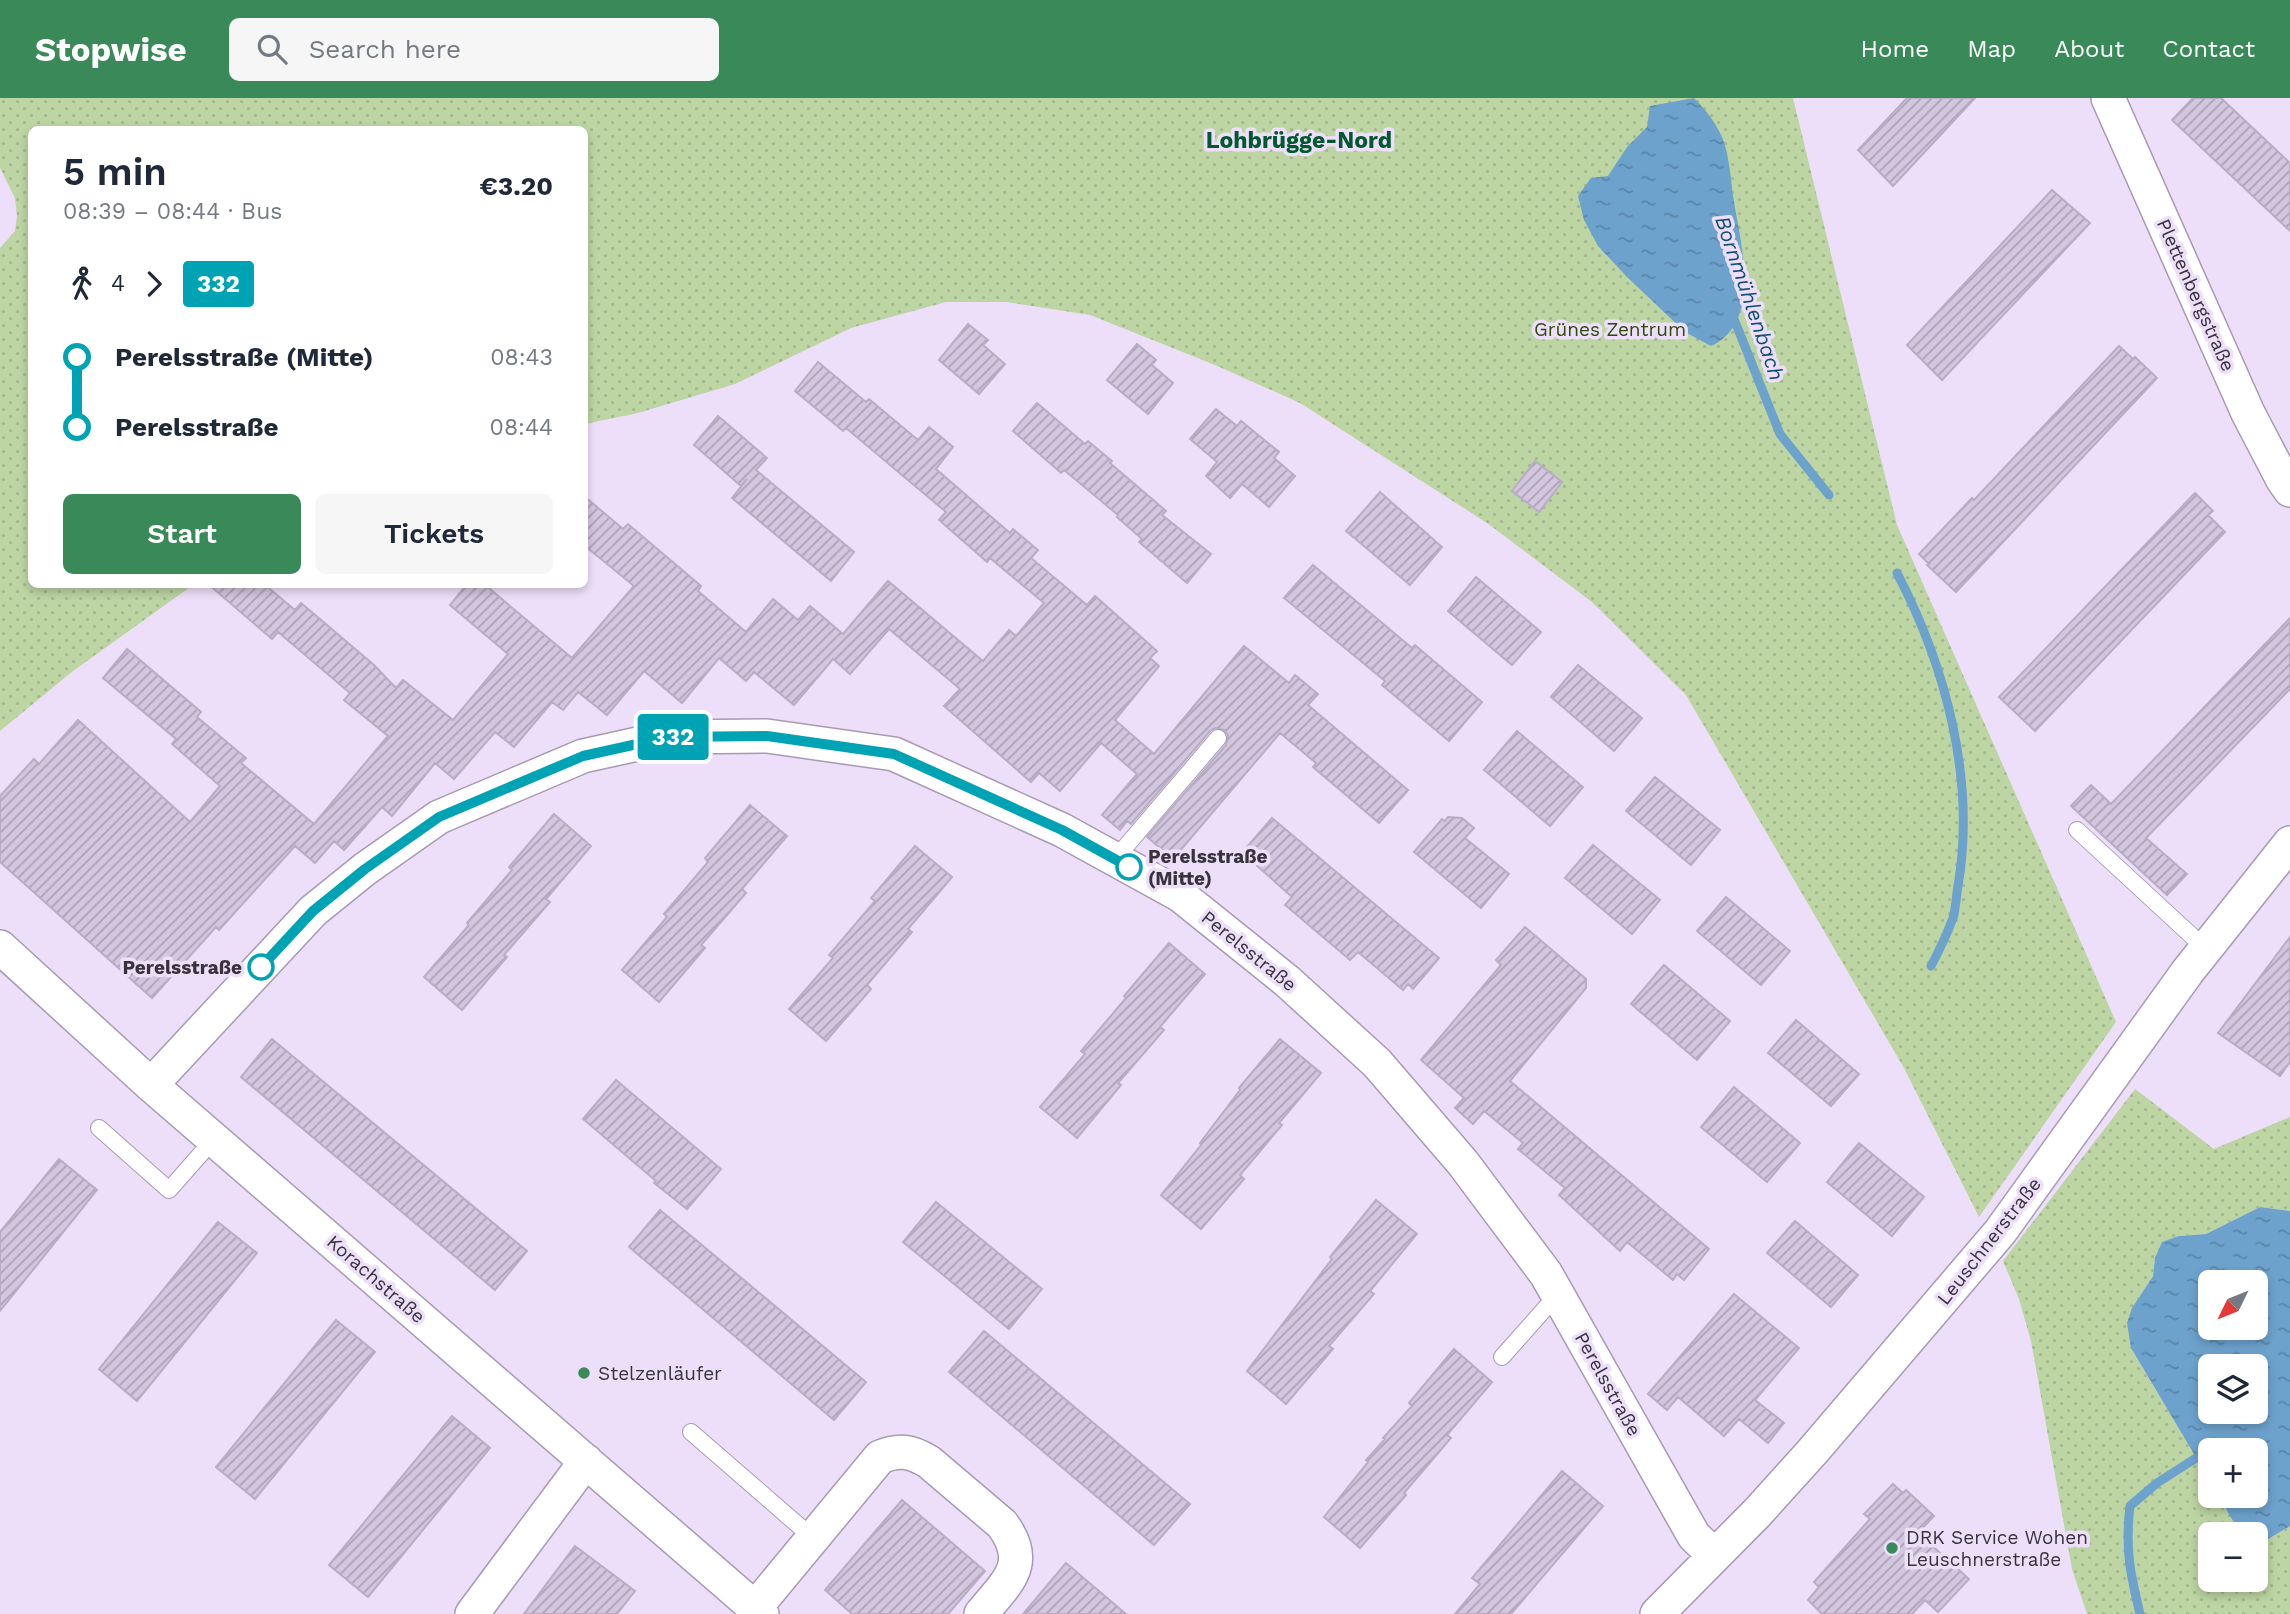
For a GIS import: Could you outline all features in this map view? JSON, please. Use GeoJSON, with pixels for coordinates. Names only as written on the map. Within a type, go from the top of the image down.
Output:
{"type":"FeatureCollection","features":[{"type":"Feature","properties":{"kind":"street","name":"Plettenbergstraße"},"geometry":{"type":"LineString","coordinates":[[2108,98],[2248,413],[2290,490]]}},
{"type":"Feature","properties":{"kind":"street","name":"Perelsstraße"},"geometry":{"type":"LineString","coordinates":[[152,1085],[313,911],[365,869],[439,817],[583,756],[669,737],[767,736],[894,754],[1062,830],[1180,895],[1287,981],[1377,1063],[1463,1163],[1546,1274],[1694,1536],[1714,1555]]}},
{"type":"Feature","properties":{"kind":"street","name":"Leuschnerstraße"},"geometry":{"type":"LineString","coordinates":[[1657,1614],[1757,1513],[1813,1451],[2000,1232],[2206,949],[2290,843]]}},
{"type":"Feature","properties":{"kind":"street","name":"Korachstraße"},"geometry":{"type":"LineString","coordinates":[[0,947],[152,1085],[759,1611],[880,1457],[904,1451],[917,1454],[1002,1524],[1015,1548],[1013,1576],[981,1614]]}},
{"type":"Feature","properties":{"kind":"street"},"geometry":{"type":"LineString","coordinates":[[472,1614],[586,1461]]}},
{"type":"Feature","properties":{"kind":"lane"},"geometry":{"type":"LineString","coordinates":[[1115,859],[1218,738]]}},
{"type":"Feature","properties":{"kind":"lane"},"geometry":{"type":"LineString","coordinates":[[2077,830],[2206,949]]}},
{"type":"Feature","properties":{"kind":"lane"},"geometry":{"type":"LineString","coordinates":[[99,1128],[169,1190],[214,1139]]}},
{"type":"Feature","properties":{"kind":"lane"},"geometry":{"type":"LineString","coordinates":[[1502,1357],[1557,1294]]}},
{"type":"Feature","properties":{"kind":"lane"},"geometry":{"type":"LineString","coordinates":[[691,1432],[814,1538]]}},
{"type":"Feature","properties":{"kind":"green space","name":"Grünes Zentrum"},"geometry":{"type":"Polygon","coordinates":[[[0,98],[1793,98],[1897,525],[2116,1022],[1979,1217],[1904,1068],[1686,695],[1592,602],[1487,523],[1300,403],[1215,365],[1090,315],[1006,302],[946,302],[851,328],[735,384],[638,413],[588,423],[588,126],[28,126],[28,588],[189,588],[73,671],[0,731],[0,248],[15,231],[17,216],[15,198],[0,168],[0,98]]]}},
{"type":"Feature","properties":{"kind":"green space"},"geometry":{"type":"Polygon","coordinates":[[[2135,1089],[2214,1149],[2290,1117],[2290,1211],[2260,1207],[2206,1234],[2179,1236],[2155,1258],[2153,1276],[2132,1308],[2131,1348],[2198,1461],[2198,1508],[2226,1508],[2235,1522],[2198,1522],[2198,1592],[2268,1592],[2268,1539],[2290,1526],[2290,1614],[2087,1614],[2072,1569],[2031,1341],[2019,1299],[2003,1261],[2135,1089]]]}},
{"type":"Feature","properties":{"kind":"water"},"geometry":{"type":"Polygon","coordinates":[[[1694,98],[1711,118],[1724,142],[1743,260],[1743,301],[1737,320],[1727,335],[1711,346],[1685,332],[1598,246],[1584,220],[1578,196],[1591,178],[1608,176],[1627,147],[1647,127],[1650,106],[1694,98]]]}},
{"type":"Feature","properties":{"kind":"water"},"geometry":{"type":"Polygon","coordinates":[[[2260,1207],[2290,1211],[2290,1526],[2268,1539],[2268,1522],[2234,1522],[2225,1508],[2268,1508],[2268,1438],[2198,1438],[2198,1461],[2131,1348],[2127,1323],[2132,1308],[2153,1276],[2155,1258],[2162,1242],[2179,1236],[2206,1234],[2260,1207]]]}},
{"type":"Feature","properties":{"kind":"building"},"geometry":{"type":"Polygon","coordinates":[[[1907,98],[1975,98],[1893,186],[1858,150],[1907,98]]]}},
{"type":"Feature","properties":{"kind":"building"},"geometry":{"type":"Polygon","coordinates":[[[2193,98],[2221,98],[2290,163],[2290,231],[2172,120],[2193,98]]]}},
{"type":"Feature","properties":{"kind":"building"},"geometry":{"type":"Polygon","coordinates":[[[2052,190],[2090,223],[1942,380],[1907,345],[2052,190]]]}},
{"type":"Feature","properties":{"kind":"building"},"geometry":{"type":"Polygon","coordinates":[[[968,324],[988,340],[983,345],[1005,364],[979,394],[939,360],[968,324]]]}},
{"type":"Feature","properties":{"kind":"building"},"geometry":{"type":"Polygon","coordinates":[[[1137,344],[1156,360],[1152,365],[1173,383],[1148,414],[1107,380],[1137,344]]]}},
{"type":"Feature","properties":{"kind":"building"},"geometry":{"type":"Polygon","coordinates":[[[2119,346],[2157,378],[1956,592],[1919,554],[1972,498],[1974,500],[2119,346]]]}},
{"type":"Feature","properties":{"kind":"building"},"geometry":{"type":"Polygon","coordinates":[[[818,362],[866,402],[869,399],[918,440],[929,427],[953,447],[936,469],[1010,533],[1013,529],[1038,550],[1031,558],[1087,605],[1095,596],[1157,651],[1150,658],[1159,666],[1115,720],[1154,754],[1244,646],[1289,683],[1295,675],[1318,694],[1308,705],[1408,790],[1379,823],[1313,767],[1316,763],[1280,733],[1173,859],[1147,837],[1226,745],[1228,735],[1224,730],[1215,728],[1210,731],[1131,824],[1127,821],[1120,830],[1102,815],[1137,774],[1101,743],[1060,791],[1039,773],[1031,782],[944,706],[960,689],[889,629],[850,674],[833,659],[794,705],[754,672],[746,681],[719,658],[682,703],[644,671],[607,715],[578,692],[563,710],[552,702],[514,747],[495,732],[454,779],[435,763],[392,816],[382,807],[344,850],[334,841],[315,863],[295,846],[219,930],[216,927],[152,998],[0,862],[0,796],[34,759],[39,764],[78,720],[190,822],[220,786],[172,744],[176,739],[103,678],[127,649],[201,712],[197,717],[246,758],[241,763],[314,824],[388,736],[344,700],[350,693],[278,632],[272,639],[213,588],[269,588],[295,610],[301,603],[374,665],[396,688],[403,680],[453,720],[508,654],[450,605],[464,588],[489,588],[572,658],[634,586],[588,548],[588,499],[623,529],[628,524],[701,586],[698,591],[746,632],[773,599],[798,620],[810,606],[843,634],[888,581],[983,661],[1009,630],[1016,636],[1044,603],[990,558],[987,562],[939,520],[946,512],[846,428],[843,431],[795,391],[818,362]]]}},
{"type":"Feature","properties":{"kind":"building"},"geometry":{"type":"Polygon","coordinates":[[[1037,403],[1085,444],[1088,441],[1112,461],[1110,463],[1166,511],[1162,515],[1211,554],[1187,583],[1139,542],[1142,539],[1117,517],[1118,515],[1064,470],[1061,473],[1013,431],[1037,403]]]}},
{"type":"Feature","properties":{"kind":"building"},"geometry":{"type":"Polygon","coordinates":[[[1216,409],[1237,426],[1241,421],[1279,452],[1274,458],[1295,476],[1269,507],[1242,484],[1230,498],[1206,476],[1217,462],[1190,439],[1216,409]]]}},
{"type":"Feature","properties":{"kind":"building"},"geometry":{"type":"Polygon","coordinates":[[[718,416],[767,458],[756,470],[854,552],[831,581],[732,498],[747,479],[741,486],[694,445],[718,416]]]}},
{"type":"Feature","properties":{"kind":"building"},"geometry":{"type":"Polygon","coordinates":[[[1535,461],[1562,482],[1539,512],[1512,491],[1535,461]]]}},
{"type":"Feature","properties":{"kind":"building"},"geometry":{"type":"Polygon","coordinates":[[[1380,492],[1442,547],[1410,585],[1346,531],[1380,492]]]}},
{"type":"Feature","properties":{"kind":"building"},"geometry":{"type":"Polygon","coordinates":[[[2195,493],[2213,511],[2208,515],[2225,532],[2035,731],[1999,697],[2195,493]]]}},
{"type":"Feature","properties":{"kind":"building"},"geometry":{"type":"Polygon","coordinates":[[[1313,565],[1412,648],[1415,645],[1482,702],[1449,741],[1382,685],[1385,681],[1284,598],[1313,565]]]}},
{"type":"Feature","properties":{"kind":"building"},"geometry":{"type":"Polygon","coordinates":[[[1476,577],[1541,632],[1512,665],[1448,611],[1476,577]]]}},
{"type":"Feature","properties":{"kind":"building"},"geometry":{"type":"Polygon","coordinates":[[[2290,618],[2290,689],[2146,838],[2187,874],[2167,895],[2071,806],[2091,785],[2111,804],[2290,618]]]}},
{"type":"Feature","properties":{"kind":"building"},"geometry":{"type":"Polygon","coordinates":[[[1578,665],[1642,718],[1614,751],[1551,697],[1578,665]]]}},
{"type":"Feature","properties":{"kind":"building"},"geometry":{"type":"Polygon","coordinates":[[[1517,731],[1583,787],[1550,826],[1484,770],[1517,731]]]}},
{"type":"Feature","properties":{"kind":"building"},"geometry":{"type":"Polygon","coordinates":[[[1655,777],[1720,830],[1691,865],[1626,811],[1655,777]]]}},
{"type":"Feature","properties":{"kind":"building"},"geometry":{"type":"Polygon","coordinates":[[[750,805],[787,836],[742,889],[746,893],[701,945],[705,948],[659,1002],[622,970],[667,917],[664,914],[708,862],[705,858],[750,805]]]}},
{"type":"Feature","properties":{"kind":"building"},"geometry":{"type":"Polygon","coordinates":[[[554,814],[591,846],[546,899],[550,902],[504,955],[507,957],[462,1010],[424,977],[469,925],[467,923],[512,870],[509,867],[554,814]]]}},
{"type":"Feature","properties":{"kind":"building"},"geometry":{"type":"Polygon","coordinates":[[[1448,817],[1462,818],[1474,828],[1465,838],[1509,874],[1481,908],[1414,852],[1442,819],[1445,821],[1448,817]]]}},
{"type":"Feature","properties":{"kind":"building"},"geometry":{"type":"Polygon","coordinates":[[[1272,818],[1439,958],[1413,989],[1408,984],[1403,990],[1358,952],[1350,960],[1285,905],[1292,897],[1246,856],[1250,851],[1246,848],[1272,818]]]}},
{"type":"Feature","properties":{"kind":"building"},"geometry":{"type":"Polygon","coordinates":[[[1593,845],[1660,900],[1632,934],[1565,878],[1593,845]]]}},
{"type":"Feature","properties":{"kind":"building"},"geometry":{"type":"Polygon","coordinates":[[[915,846],[952,877],[908,929],[912,932],[867,985],[871,989],[826,1041],[789,1009],[833,958],[829,955],[875,901],[871,898],[915,846]]]}},
{"type":"Feature","properties":{"kind":"building"},"geometry":{"type":"Polygon","coordinates":[[[1726,897],[1790,951],[1761,985],[1697,931],[1726,897]]]}},
{"type":"Feature","properties":{"kind":"building"},"geometry":{"type":"Polygon","coordinates":[[[1525,927],[1586,979],[1586,988],[1510,1081],[1709,1249],[1684,1280],[1677,1274],[1673,1280],[1627,1242],[1620,1251],[1559,1195],[1565,1188],[1518,1149],[1523,1143],[1484,1111],[1473,1124],[1455,1108],[1464,1098],[1421,1060],[1501,965],[1496,960],[1525,927]]]}},
{"type":"Feature","properties":{"kind":"building"},"geometry":{"type":"Polygon","coordinates":[[[2290,937],[2290,1062],[2280,1076],[2218,1033],[2290,937]]]}},
{"type":"Feature","properties":{"kind":"building"},"geometry":{"type":"Polygon","coordinates":[[[1169,943],[1205,974],[1160,1027],[1164,1030],[1118,1083],[1121,1085],[1077,1138],[1040,1107],[1085,1054],[1081,1051],[1126,998],[1124,996],[1169,943]]]}},
{"type":"Feature","properties":{"kind":"building"},"geometry":{"type":"Polygon","coordinates":[[[1664,965],[1730,1021],[1697,1060],[1631,1004],[1664,965]]]}},
{"type":"Feature","properties":{"kind":"building"},"geometry":{"type":"Polygon","coordinates":[[[1796,1020],[1859,1074],[1831,1106],[1768,1053],[1796,1020]]]}},
{"type":"Feature","properties":{"kind":"building"},"geometry":{"type":"Polygon","coordinates":[[[272,1039],[527,1251],[495,1290],[241,1077],[272,1039]]]}},
{"type":"Feature","properties":{"kind":"building"},"geometry":{"type":"Polygon","coordinates":[[[1280,1039],[1321,1073],[1240,1175],[1244,1179],[1201,1229],[1161,1195],[1201,1145],[1239,1088],[1280,1039]]]}},
{"type":"Feature","properties":{"kind":"building"},"geometry":{"type":"Polygon","coordinates":[[[616,1080],[721,1169],[687,1209],[583,1119],[616,1080]]]}},
{"type":"Feature","properties":{"kind":"building"},"geometry":{"type":"Polygon","coordinates":[[[1734,1087],[1800,1143],[1767,1182],[1701,1127],[1734,1087]]]}},
{"type":"Feature","properties":{"kind":"building"},"geometry":{"type":"Polygon","coordinates":[[[1859,1143],[1924,1197],[1892,1236],[1827,1182],[1859,1143]]]}},
{"type":"Feature","properties":{"kind":"building"},"geometry":{"type":"Polygon","coordinates":[[[59,1159],[97,1190],[0,1311],[0,1232],[59,1159]]]}},
{"type":"Feature","properties":{"kind":"building"},"geometry":{"type":"Polygon","coordinates":[[[1376,1200],[1417,1234],[1370,1291],[1374,1294],[1329,1346],[1333,1349],[1286,1404],[1247,1371],[1332,1259],[1330,1257],[1376,1200]]]}},
{"type":"Feature","properties":{"kind":"building"},"geometry":{"type":"Polygon","coordinates":[[[936,1202],[1042,1289],[1009,1329],[903,1242],[936,1202]]]}},
{"type":"Feature","properties":{"kind":"building"},"geometry":{"type":"Polygon","coordinates":[[[660,1210],[866,1382],[834,1420],[629,1247],[660,1210]]]}},
{"type":"Feature","properties":{"kind":"building"},"geometry":{"type":"Polygon","coordinates":[[[1795,1221],[1858,1275],[1831,1307],[1767,1253],[1795,1221]]]}},
{"type":"Feature","properties":{"kind":"building"},"geometry":{"type":"Polygon","coordinates":[[[218,1222],[257,1253],[137,1401],[99,1369],[218,1222]]]}},
{"type":"Feature","properties":{"kind":"building"},"geometry":{"type":"Polygon","coordinates":[[[1734,1294],[1799,1348],[1755,1400],[1784,1423],[1768,1443],[1739,1419],[1724,1436],[1678,1397],[1667,1410],[1648,1394],[1734,1294]]]}},
{"type":"Feature","properties":{"kind":"building"},"geometry":{"type":"Polygon","coordinates":[[[336,1320],[375,1352],[255,1499],[216,1467],[336,1320]]]}},
{"type":"Feature","properties":{"kind":"building"},"geometry":{"type":"Polygon","coordinates":[[[984,1331],[1190,1504],[1154,1545],[949,1372],[984,1331]]]}},
{"type":"Feature","properties":{"kind":"building"},"geometry":{"type":"Polygon","coordinates":[[[1454,1349],[1492,1382],[1447,1435],[1451,1438],[1404,1493],[1406,1495],[1360,1548],[1324,1517],[1368,1462],[1366,1460],[1385,1439],[1383,1438],[1412,1406],[1409,1403],[1454,1349]]]}},
{"type":"Feature","properties":{"kind":"building"},"geometry":{"type":"Polygon","coordinates":[[[452,1416],[490,1448],[368,1597],[329,1565],[452,1416]]]}},
{"type":"Feature","properties":{"kind":"building"},"geometry":{"type":"Polygon","coordinates":[[[1562,1471],[1603,1506],[1511,1614],[1455,1614],[1480,1584],[1472,1578],[1562,1471]]]}},
{"type":"Feature","properties":{"kind":"building","name":"DRK Service Wohen Leuschnerstraße"},"geometry":{"type":"Polygon","coordinates":[[[1893,1484],[1903,1493],[1906,1490],[1934,1516],[1918,1533],[1969,1579],[1938,1612],[1925,1600],[1912,1614],[1822,1614],[1808,1600],[1819,1587],[1814,1582],[1870,1519],[1864,1514],[1893,1484]]]}},
{"type":"Feature","properties":{"kind":"building"},"geometry":{"type":"Polygon","coordinates":[[[902,1500],[985,1571],[948,1614],[852,1614],[825,1590],[902,1500]]]}},
{"type":"Feature","properties":{"kind":"building"},"geometry":{"type":"Polygon","coordinates":[[[575,1546],[635,1591],[617,1614],[524,1614],[575,1546]]]}},
{"type":"Feature","properties":{"kind":"building"},"geometry":{"type":"Polygon","coordinates":[[[1066,1563],[1126,1614],[1023,1614],[1066,1563]]]}},
{"type":"Feature","properties":{"kind":"waterway","name":"Bornmühlenbach"},"geometry":{"type":"LineString","coordinates":[[1732,314],[1780,434],[1829,495]]}},
{"type":"Feature","properties":{"kind":"waterway","name":"Bornmühlenbach"},"geometry":{"type":"LineString","coordinates":[[1897,573],[1930,647],[1943,685],[1960,765],[1963,846],[1955,906],[1951,924],[1931,966]]}},
{"type":"Feature","properties":{"kind":"waterway","name":"Bornmühlenbach"},"geometry":{"type":"LineString","coordinates":[[2140,1614],[2129,1560],[2130,1506],[2157,1483],[2196,1458]]}},
{"type":"Feature","properties":{"kind":"bus line","name":"332"},"geometry":{"type":"LineString","coordinates":[[261,967],[313,911],[365,869],[439,817],[583,756],[669,737],[767,736],[894,754],[1062,830],[1129,867]]}},
{"type":"Feature","properties":{"kind":"place","name":"Perelsstraße (Mitte)"},"geometry":{"type":"Point","coordinates":[1129,867]}},
{"type":"Feature","properties":{"kind":"place","name":"Perelsstraße"},"geometry":{"type":"Point","coordinates":[261,967]}},
{"type":"Feature","properties":{"kind":"place","name":"Stelzenläufer"},"geometry":{"type":"Point","coordinates":[584,1373]}},
{"type":"Feature","properties":{"kind":"place","name":"DRK Service Wohen Leuschnerstraße"},"geometry":{"type":"Point","coordinates":[1892,1548]}},
{"type":"Feature","properties":{"kind":"district","name":"Lohbrügge-Nord"},"geometry":{"type":"Point","coordinates":[1299,140]}}]}
